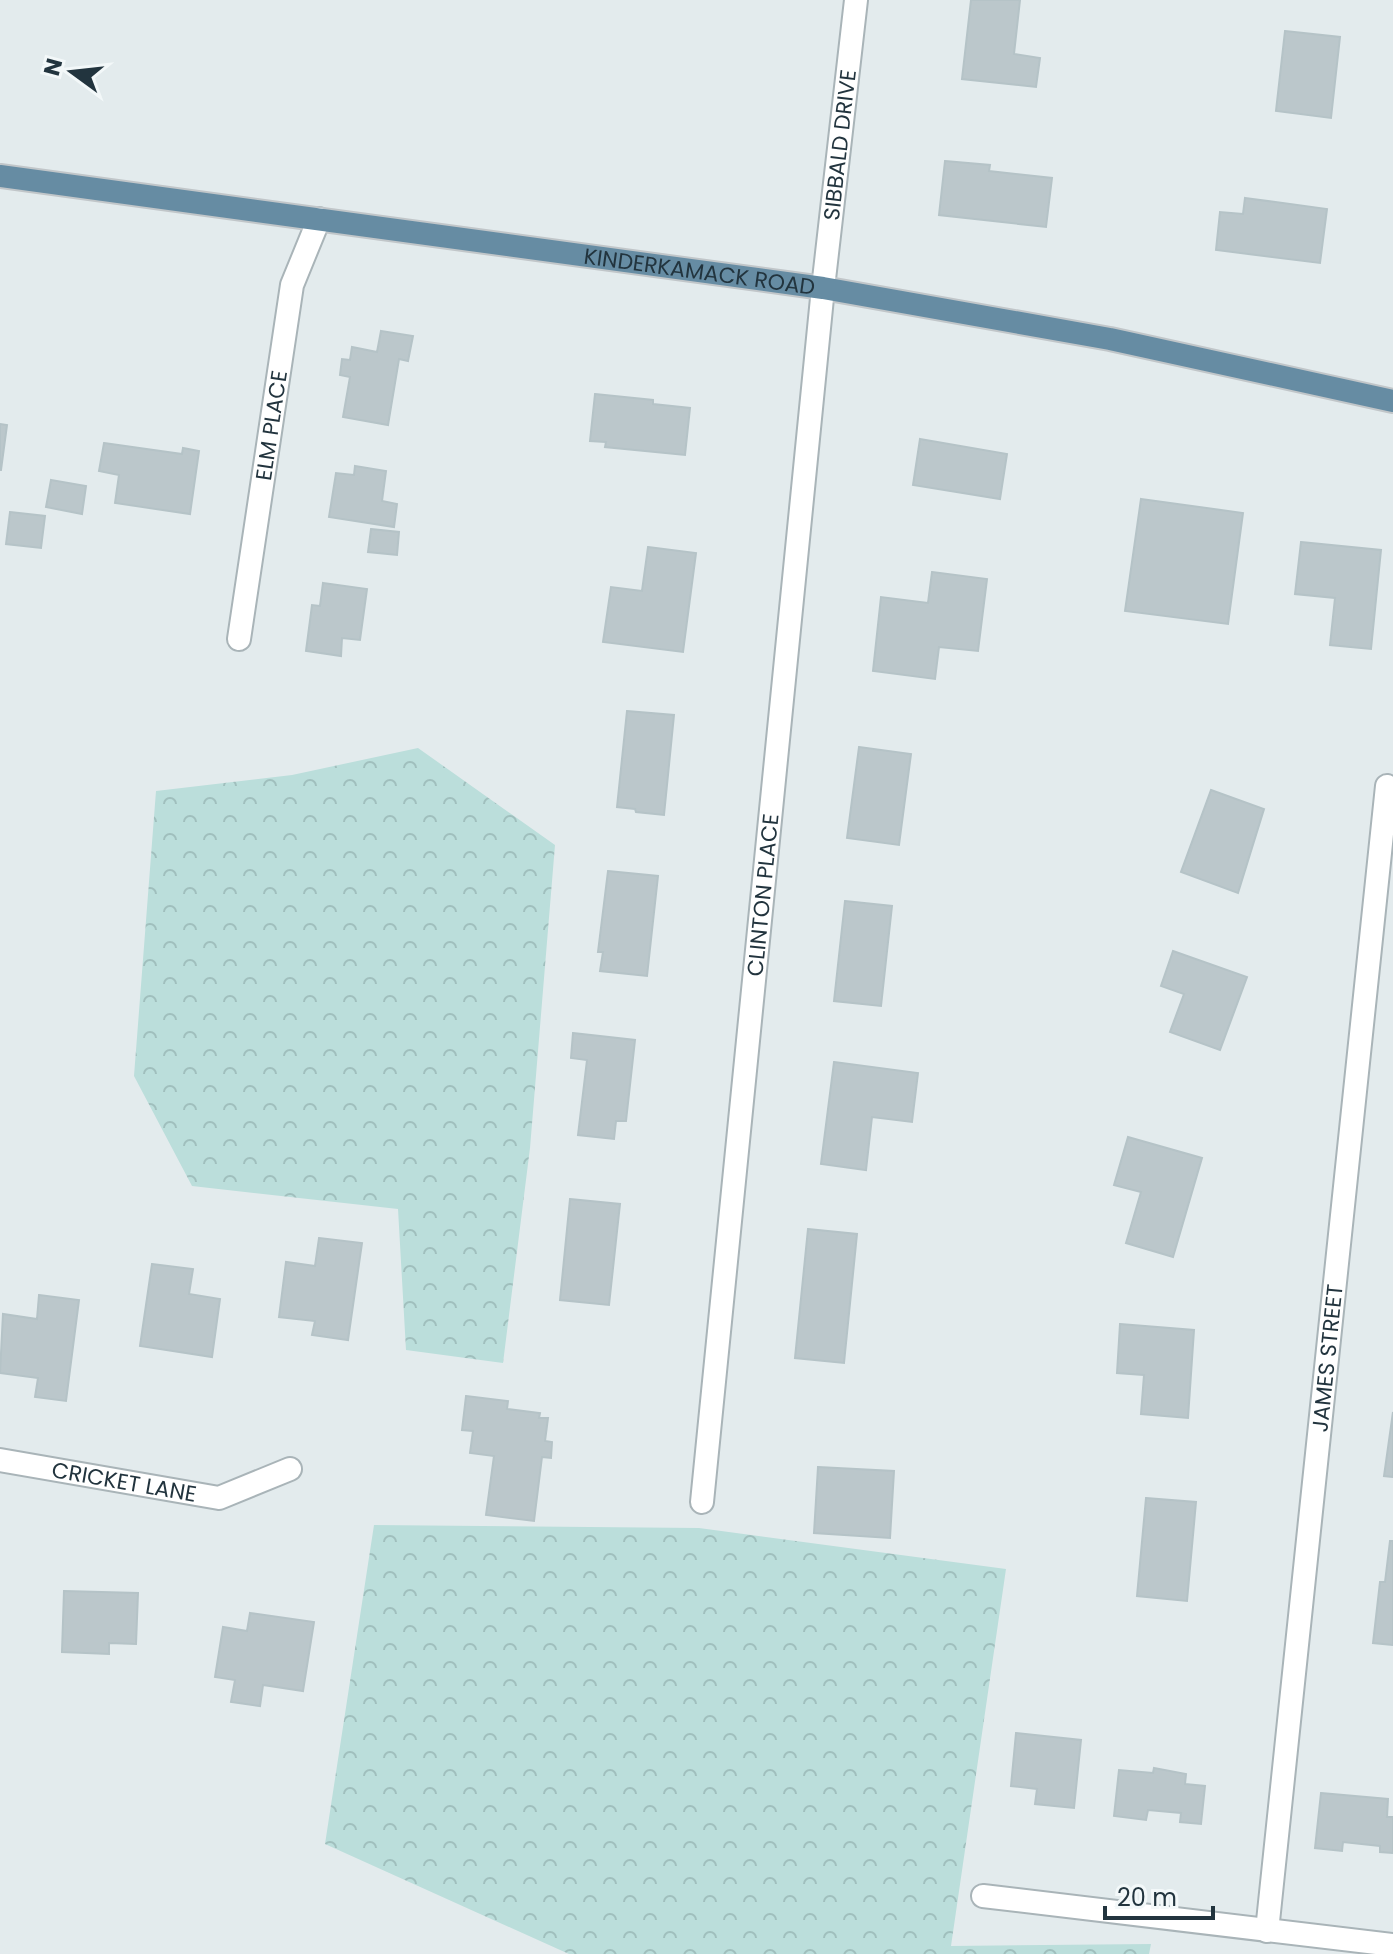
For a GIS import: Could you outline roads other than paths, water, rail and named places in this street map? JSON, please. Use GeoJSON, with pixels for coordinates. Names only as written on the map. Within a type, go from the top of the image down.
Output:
{"type":"FeatureCollection","features":[{"type":"Feature","properties":{"kind":"main road","name":"KINDERKAMACK ROAD"},"geometry":{"type":"LineString","coordinates":[[0,176],[823,288],[1110,339],[1393,401]]}},
{"type":"Feature","properties":{"kind":"street","name":"SIBBALD DRIVE"},"geometry":{"type":"LineString","coordinates":[[823,288],[856,0]]}},
{"type":"Feature","properties":{"kind":"street","name":"ELM PLACE"},"geometry":{"type":"LineString","coordinates":[[239,639],[292,285],[319,219]]}},
{"type":"Feature","properties":{"kind":"street","name":"CLINTON PLACE"},"geometry":{"type":"LineString","coordinates":[[702,1502],[823,288]]}},
{"type":"Feature","properties":{"kind":"street","name":"JAMES STREET"},"geometry":{"type":"LineString","coordinates":[[1267,1931],[1387,786]]}},
{"type":"Feature","properties":{"kind":"street","name":"CRICKET LANE"},"geometry":{"type":"LineString","coordinates":[[0,1460],[219,1498],[290,1469]]}},
{"type":"Feature","properties":{"kind":"street"},"geometry":{"type":"LineString","coordinates":[[983,1896],[1393,1945]]}}]}
